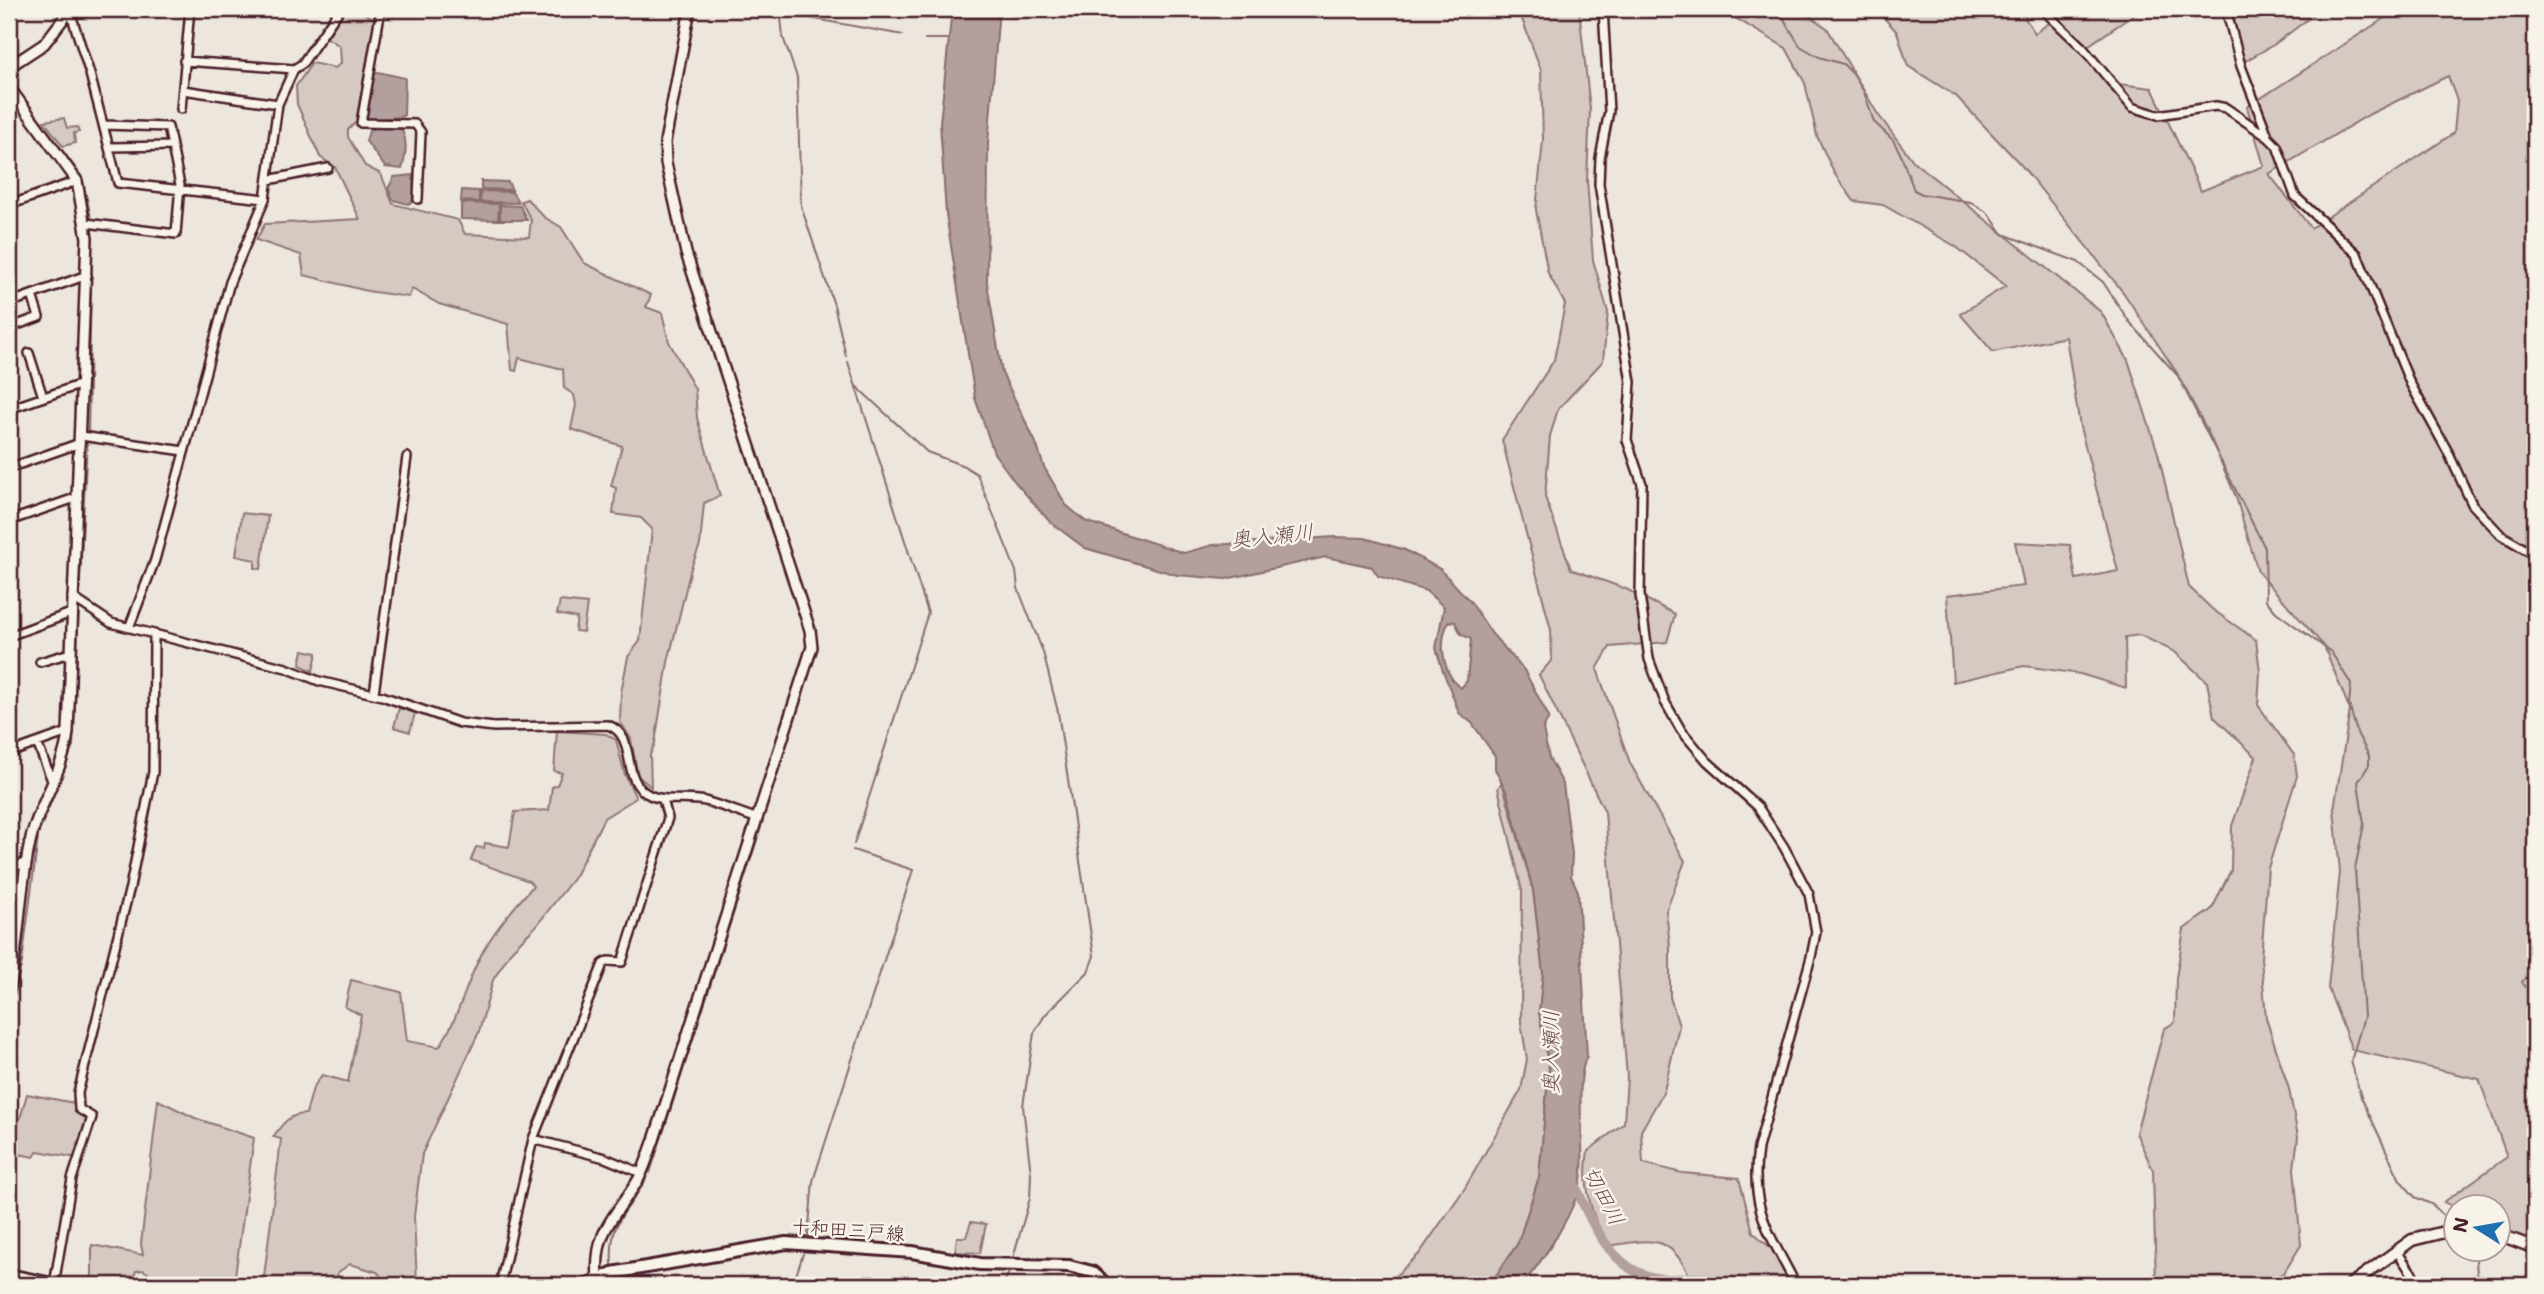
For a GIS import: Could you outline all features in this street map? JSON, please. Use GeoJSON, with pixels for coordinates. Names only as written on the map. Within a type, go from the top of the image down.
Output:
{"type":"FeatureCollection","features":[{"type":"Feature","properties":{"kind":"main road"},"geometry":{"type":"LineString","coordinates":[[2350,1285],[2412,1240],[2442,1232]]}},
{"type":"Feature","properties":{"kind":"main road"},"geometry":{"type":"LineString","coordinates":[[2512,1239],[2535,1248]]}},
{"type":"Feature","properties":{"kind":"main road","name":"十和田三戸線"},"geometry":{"type":"LineString","coordinates":[[585,1285],[612,1273],[786,1242],[912,1252],[980,1264],[1069,1266],[1093,1272],[1107,1285]]}},
{"type":"Feature","properties":{"kind":"main road"},"geometry":{"type":"LineString","coordinates":[[10,1279],[55,1285]]}},
{"type":"Feature","properties":{"kind":"street"},"geometry":{"type":"LineString","coordinates":[[181,109],[190,9]]}},
{"type":"Feature","properties":{"kind":"street"},"geometry":{"type":"LineString","coordinates":[[129,628],[155,561],[230,282],[265,199],[278,104],[294,69],[302,64],[340,9]]}},
{"type":"Feature","properties":{"kind":"street"},"geometry":{"type":"LineString","coordinates":[[381,9],[361,123],[415,124],[421,132],[418,199]]}},
{"type":"Feature","properties":{"kind":"street"},"geometry":{"type":"LineString","coordinates":[[598,1279],[598,1252],[605,1226],[641,1173],[758,819],[809,660],[812,640],[686,253],[666,163],[665,142],[690,9]]}},
{"type":"Feature","properties":{"kind":"street"},"geometry":{"type":"LineString","coordinates":[[1603,9],[1609,111],[1600,158],[1599,184],[1631,382],[1627,440],[1642,484],[1640,595],[1649,659],[1665,702],[1681,730],[1707,761],[1758,807],[1770,823],[1810,894],[1815,918],[1816,932],[1811,957],[1758,1148],[1754,1174],[1758,1208],[1796,1285]]}},
{"type":"Feature","properties":{"kind":"street"},"geometry":{"type":"LineString","coordinates":[[2042,9],[2082,48],[2132,107],[2158,115],[2216,106],[2226,108],[2277,146],[2295,196],[2357,254],[2410,383],[2448,452],[2472,504],[2501,536],[2535,555]]}},
{"type":"Feature","properties":{"kind":"street"},"geometry":{"type":"LineString","coordinates":[[2226,9],[2241,66],[2268,137]]}},
{"type":"Feature","properties":{"kind":"street"},"geometry":{"type":"LineString","coordinates":[[9,67],[44,44],[70,10]]}},
{"type":"Feature","properties":{"kind":"street"},"geometry":{"type":"LineString","coordinates":[[70,10],[121,185],[265,199]]}},
{"type":"Feature","properties":{"kind":"street"},"geometry":{"type":"LineString","coordinates":[[184,61],[294,69]]}},
{"type":"Feature","properties":{"kind":"street"},"geometry":{"type":"LineString","coordinates":[[9,87],[77,181],[90,224],[82,384],[84,438],[78,496],[77,599],[71,613],[68,732],[65,756],[34,830],[27,862],[19,942],[9,992]]}},
{"type":"Feature","properties":{"kind":"street"},"geometry":{"type":"LineString","coordinates":[[183,90],[278,104]]}},
{"type":"Feature","properties":{"kind":"street"},"geometry":{"type":"LineString","coordinates":[[9,105],[19,101]]}},
{"type":"Feature","properties":{"kind":"street"},"geometry":{"type":"LineString","coordinates":[[90,224],[176,234],[180,190],[168,127],[104,125]]}},
{"type":"Feature","properties":{"kind":"street"},"geometry":{"type":"LineString","coordinates":[[110,147],[172,146]]}},
{"type":"Feature","properties":{"kind":"street"},"geometry":{"type":"LineString","coordinates":[[268,180],[328,168]]}},
{"type":"Feature","properties":{"kind":"street"},"geometry":{"type":"LineString","coordinates":[[9,205],[77,181]]}},
{"type":"Feature","properties":{"kind":"street"},"geometry":{"type":"LineString","coordinates":[[9,303],[87,275]]}},
{"type":"Feature","properties":{"kind":"street"},"geometry":{"type":"LineString","coordinates":[[9,328],[39,317],[32,295]]}},
{"type":"Feature","properties":{"kind":"street"},"geometry":{"type":"LineString","coordinates":[[29,353],[43,397]]}},
{"type":"Feature","properties":{"kind":"street"},"geometry":{"type":"LineString","coordinates":[[9,409],[82,384]]}},
{"type":"Feature","properties":{"kind":"street"},"geometry":{"type":"LineString","coordinates":[[9,468],[84,438],[184,451]]}},
{"type":"Feature","properties":{"kind":"street"},"geometry":{"type":"LineString","coordinates":[[374,693],[407,457]]}},
{"type":"Feature","properties":{"kind":"street"},"geometry":{"type":"LineString","coordinates":[[9,521],[78,496]]}},
{"type":"Feature","properties":{"kind":"street"},"geometry":{"type":"LineString","coordinates":[[77,599],[99,617],[154,636],[242,656],[319,681],[374,693],[472,725],[596,724],[617,729],[625,742],[631,777],[643,791],[663,800],[696,800],[758,819]]}},
{"type":"Feature","properties":{"kind":"street"},"geometry":{"type":"LineString","coordinates":[[9,636],[71,613]]}},
{"type":"Feature","properties":{"kind":"street"},"geometry":{"type":"LineString","coordinates":[[55,1285],[72,1179],[92,1117],[79,1109],[78,1093],[130,887],[153,772],[154,636]]}},
{"type":"Feature","properties":{"kind":"street"},"geometry":{"type":"LineString","coordinates":[[40,662],[70,653]]}},
{"type":"Feature","properties":{"kind":"street"},"geometry":{"type":"LineString","coordinates":[[9,753],[68,732]]}},
{"type":"Feature","properties":{"kind":"street"},"geometry":{"type":"LineString","coordinates":[[37,743],[53,784]]}},
{"type":"Feature","properties":{"kind":"street"},"geometry":{"type":"LineString","coordinates":[[500,1285],[533,1139],[603,964],[608,961],[622,962],[668,818],[663,800]]}},
{"type":"Feature","properties":{"kind":"street"},"geometry":{"type":"LineString","coordinates":[[9,869],[27,862]]}},
{"type":"Feature","properties":{"kind":"street"},"geometry":{"type":"LineString","coordinates":[[533,1139],[604,1158],[641,1173]]}},
{"type":"Feature","properties":{"kind":"street"},"geometry":{"type":"LineString","coordinates":[[2396,1250],[2420,1285]]}},
{"type":"Feature","properties":{"kind":"shaded area"},"geometry":{"type":"Polygon","coordinates":[[[344,9],[367,9],[365,14],[375,19],[356,122],[348,130],[348,137],[365,166],[381,174],[393,204],[458,220],[465,234],[529,237],[531,220],[521,201],[527,199],[544,217],[561,227],[584,263],[651,295],[646,307],[662,313],[669,342],[695,389],[697,418],[720,496],[704,503],[700,545],[691,568],[668,662],[655,743],[650,755],[651,787],[638,776],[631,739],[620,721],[621,692],[628,657],[640,641],[652,529],[641,518],[613,514],[616,488],[611,486],[622,446],[571,429],[576,405],[574,395],[564,388],[563,369],[519,358],[516,371],[512,370],[508,324],[439,304],[412,289],[409,297],[367,291],[304,275],[301,255],[256,240],[265,224],[360,219],[335,167],[320,157],[297,104],[296,86],[312,63],[335,68],[341,63],[340,46],[327,38],[344,9]]]}},
{"type":"Feature","properties":{"kind":"shaded area"},"geometry":{"type":"Polygon","coordinates":[[[1523,9],[1579,9],[1590,109],[1587,180],[1593,260],[1608,312],[1603,361],[1558,409],[1550,436],[1545,497],[1571,569],[1626,589],[1675,614],[1667,642],[1610,647],[1597,669],[1630,763],[1685,861],[1666,911],[1670,946],[1670,997],[1679,1026],[1664,1091],[1641,1131],[1643,1163],[1682,1173],[1739,1178],[1753,1232],[1784,1260],[1788,1285],[1694,1285],[1678,1257],[1662,1244],[1640,1241],[1609,1246],[1597,1224],[1587,1188],[1588,1151],[1624,1123],[1627,1077],[1605,812],[1539,675],[1552,660],[1551,630],[1502,440],[1554,360],[1565,304],[1548,273],[1536,210],[1543,140],[1541,70],[1522,19],[1523,9]]]}},
{"type":"Feature","properties":{"kind":"shaded area"},"geometry":{"type":"Polygon","coordinates":[[[1720,9],[1799,9],[1827,28],[1877,113],[1914,162],[2101,312],[2128,360],[2158,453],[2189,587],[2212,609],[2256,640],[2260,672],[2258,705],[2294,755],[2297,776],[2268,868],[2261,958],[2266,1018],[2289,1089],[2298,1137],[2294,1168],[2301,1245],[2284,1273],[2261,1285],[2156,1285],[2153,1170],[2136,1133],[2164,1029],[2175,1022],[2176,978],[2184,929],[2212,909],[2231,870],[2232,826],[2256,757],[2214,717],[2207,682],[2175,652],[2140,635],[2125,637],[2126,688],[2080,674],[2024,666],[1953,682],[1947,595],[2024,586],[2015,542],[2070,545],[2076,579],[2118,571],[2080,427],[2066,337],[1993,352],[1960,314],[2006,286],[1955,246],[1883,205],[1854,201],[1834,173],[1817,136],[1805,83],[1786,48],[1720,9]]]}},
{"type":"Feature","properties":{"kind":"shaded area"},"geometry":{"type":"Polygon","coordinates":[[[1876,9],[2019,9],[2035,33],[2069,9],[2142,9],[2082,50],[2118,84],[2152,88],[2201,191],[2264,166],[2247,107],[2399,9],[2535,9],[2535,971],[2522,982],[2535,1002],[2535,1246],[2512,1234],[2512,1192],[2458,1192],[2507,1157],[2479,1079],[2352,1050],[2328,988],[2340,872],[2334,809],[2350,710],[2324,646],[2258,572],[2236,497],[2208,432],[2177,373],[2123,292],[2022,166],[1956,96],[1908,66],[1897,32],[1876,9]],[[2448,76],[2370,114],[2269,174],[2311,228],[2454,133],[2457,101],[2448,76]]]}},
{"type":"Feature","properties":{"kind":"shaded area"},"geometry":{"type":"Polygon","coordinates":[[[2222,9],[2321,9],[2275,44],[2245,61],[2222,9]]]}},
{"type":"Feature","properties":{"kind":"shaded area"},"geometry":{"type":"Polygon","coordinates":[[[64,118],[67,128],[77,127],[79,132],[74,133],[75,143],[63,146],[44,121],[64,118]]]}},
{"type":"Feature","properties":{"kind":"shaded area"},"geometry":{"type":"Polygon","coordinates":[[[242,513],[268,516],[261,569],[255,568],[255,560],[236,556],[242,513]]]}},
{"type":"Feature","properties":{"kind":"shaded area"},"geometry":{"type":"Polygon","coordinates":[[[560,601],[587,604],[583,632],[575,631],[577,618],[557,614],[560,601]]]}},
{"type":"Feature","properties":{"kind":"shaded area"},"geometry":{"type":"Polygon","coordinates":[[[303,650],[317,653],[313,671],[300,665],[303,650]]]}},
{"type":"Feature","properties":{"kind":"shaded area"},"geometry":{"type":"Polygon","coordinates":[[[399,708],[415,713],[410,732],[394,727],[399,708]]]}},
{"type":"Feature","properties":{"kind":"shaded area"},"geometry":{"type":"Polygon","coordinates":[[[557,731],[606,734],[616,740],[625,775],[636,798],[604,818],[575,876],[537,925],[512,950],[493,980],[479,1032],[422,1154],[414,1216],[417,1285],[389,1285],[377,1272],[350,1264],[337,1273],[340,1285],[263,1285],[281,1139],[273,1137],[287,1120],[306,1114],[313,1088],[322,1075],[348,1082],[361,1015],[345,1007],[351,980],[401,992],[407,1041],[439,1047],[451,1026],[484,949],[503,921],[533,886],[529,881],[471,860],[476,847],[484,848],[485,843],[509,847],[515,812],[549,810],[552,787],[557,785],[562,773],[554,771],[557,731]]]}},
{"type":"Feature","properties":{"kind":"shaded area"},"geometry":{"type":"Polygon","coordinates":[[[1502,782],[1533,890],[1543,973],[1539,1012],[1549,1068],[1539,1177],[1518,1243],[1493,1280],[1486,1285],[1386,1285],[1419,1254],[1465,1188],[1521,1090],[1527,1059],[1521,1022],[1522,891],[1498,788],[1502,782]]]}},
{"type":"Feature","properties":{"kind":"shaded area"},"geometry":{"type":"Polygon","coordinates":[[[27,1094],[74,1103],[78,1114],[89,1117],[78,1158],[38,1151],[34,1157],[18,1154],[12,1170],[9,1169],[9,1117],[20,1119],[27,1094]]]}},
{"type":"Feature","properties":{"kind":"shaded area"},"geometry":{"type":"Polygon","coordinates":[[[158,1100],[195,1118],[254,1138],[234,1283],[224,1280],[223,1285],[158,1285],[157,1279],[143,1270],[136,1271],[130,1285],[92,1283],[92,1245],[143,1255],[141,1244],[158,1100]]]}},
{"type":"Feature","properties":{"kind":"shaded area"},"geometry":{"type":"Polygon","coordinates":[[[971,1222],[986,1224],[980,1253],[955,1252],[957,1237],[966,1237],[971,1222]]]}},
{"type":"Feature","properties":{"kind":"water","name":"奥入瀬川"},"geometry":{"type":"Polygon","coordinates":[[[952,9],[999,9],[988,144],[987,283],[1002,373],[1036,443],[1044,467],[1066,505],[1085,521],[1184,553],[1213,545],[1335,537],[1365,538],[1405,550],[1440,569],[1470,601],[1492,634],[1524,670],[1549,717],[1543,729],[1549,758],[1563,784],[1572,854],[1571,876],[1578,891],[1587,1056],[1580,1096],[1583,1160],[1579,1187],[1567,1217],[1550,1247],[1522,1285],[1486,1285],[1493,1280],[1518,1243],[1539,1177],[1549,1068],[1539,1012],[1543,973],[1533,890],[1507,793],[1495,769],[1495,756],[1472,723],[1459,713],[1436,648],[1444,607],[1426,591],[1378,576],[1372,567],[1326,557],[1226,579],[1177,575],[1085,548],[1050,522],[994,453],[975,398],[946,214],[940,123],[952,9]],[[1449,621],[1443,647],[1446,666],[1461,688],[1467,681],[1471,639],[1461,634],[1455,622],[1449,621]]]}},
{"type":"Feature","properties":{"kind":"water"},"geometry":{"type":"Polygon","coordinates":[[[378,72],[405,78],[404,115],[369,120],[366,117],[371,78],[378,72]]]}},
{"type":"Feature","properties":{"kind":"water"},"geometry":{"type":"Polygon","coordinates":[[[375,127],[401,129],[406,148],[402,169],[385,167],[366,141],[369,131],[375,127]]]}},
{"type":"Feature","properties":{"kind":"water"},"geometry":{"type":"Polygon","coordinates":[[[413,175],[415,188],[412,202],[408,204],[393,200],[388,189],[394,177],[413,175]]]}},
{"type":"Feature","properties":{"kind":"water"},"geometry":{"type":"Polygon","coordinates":[[[481,181],[508,182],[512,190],[481,189],[481,181]]]}},
{"type":"Feature","properties":{"kind":"water"},"geometry":{"type":"Polygon","coordinates":[[[462,190],[479,191],[479,202],[461,201],[462,190]]]}},
{"type":"Feature","properties":{"kind":"water"},"geometry":{"type":"Polygon","coordinates":[[[481,191],[512,192],[519,203],[480,202],[481,191]]]}},
{"type":"Feature","properties":{"kind":"water"},"geometry":{"type":"Polygon","coordinates":[[[461,203],[499,204],[498,220],[461,219],[461,203]]]}},
{"type":"Feature","properties":{"kind":"water"},"geometry":{"type":"Polygon","coordinates":[[[500,205],[520,206],[527,220],[500,220],[500,205]]]}},
{"type":"Feature","properties":{"kind":"waterway"},"geometry":{"type":"LineString","coordinates":[[780,9],[783,37],[797,77],[801,206],[834,305],[846,356]]}},
{"type":"Feature","properties":{"kind":"waterway"},"geometry":{"type":"LineString","coordinates":[[1778,9],[1800,46],[1819,57],[1843,64],[1853,74],[1864,92],[1874,122],[1893,140],[1900,153],[1914,190],[1922,194],[1971,202],[1988,213],[2003,234],[2078,262],[2103,282],[2128,320],[2178,376],[2265,548],[2266,600],[2276,612],[2331,652],[2351,684],[2349,704],[2357,733],[2369,756],[2369,765],[2358,782],[2364,824],[2355,869],[2364,1017],[2351,1061],[2361,1097],[2400,1180],[2415,1197],[2433,1205],[2442,1214]]}},
{"type":"Feature","properties":{"kind":"waterway"},"geometry":{"type":"LineString","coordinates":[[793,15],[903,35]]}},
{"type":"Feature","properties":{"kind":"waterway"},"geometry":{"type":"LineString","coordinates":[[925,39],[949,39]]}},
{"type":"Feature","properties":{"kind":"waterway"},"geometry":{"type":"LineString","coordinates":[[9,77],[82,177],[92,222]]}},
{"type":"Feature","properties":{"kind":"waterway"},"geometry":{"type":"LineString","coordinates":[[88,435],[92,227]]}},
{"type":"Feature","properties":{"kind":"waterway"},"geometry":{"type":"LineString","coordinates":[[848,362],[928,613],[854,844]]}},
{"type":"Feature","properties":{"kind":"waterway"},"geometry":{"type":"LineString","coordinates":[[856,386],[927,452],[977,474],[1016,571],[1018,588],[1043,652],[1058,712],[1094,956],[1088,972],[1045,1015],[1034,1033],[1023,1106],[1031,1174],[1030,1198],[1013,1258]]}},
{"type":"Feature","properties":{"kind":"waterway"},"geometry":{"type":"LineString","coordinates":[[79,599],[87,441]]}},
{"type":"Feature","properties":{"kind":"waterway"},"geometry":{"type":"LineString","coordinates":[[42,825],[73,746],[79,605]]}},
{"type":"Feature","properties":{"kind":"waterway"},"geometry":{"type":"LineString","coordinates":[[766,810],[815,653],[815,634]]}},
{"type":"Feature","properties":{"kind":"waterway"},"geometry":{"type":"LineString","coordinates":[[650,1173],[761,827]]}},
{"type":"Feature","properties":{"kind":"waterway"},"geometry":{"type":"LineString","coordinates":[[9,1015],[22,962],[38,838]]}},
{"type":"Feature","properties":{"kind":"waterway"},"geometry":{"type":"LineString","coordinates":[[808,1236],[813,1181],[913,870],[853,850]]}},
{"type":"Feature","properties":{"kind":"waterway","name":"切田川"},"geometry":{"type":"LineString","coordinates":[[1571,1176],[1586,1211],[1606,1245],[1634,1270],[1651,1277],[1705,1278],[1724,1285]]}},
{"type":"Feature","properties":{"kind":"waterway"},"geometry":{"type":"LineString","coordinates":[[612,1264],[616,1226],[646,1179]]}},
{"type":"Feature","properties":{"kind":"waterway"},"geometry":{"type":"LineString","coordinates":[[793,1285],[803,1254]]}},
{"type":"Feature","properties":{"kind":"waterway"},"geometry":{"type":"LineString","coordinates":[[2476,1262],[2477,1274],[2484,1285]]}},
{"type":"Feature","properties":{"kind":"waterway"},"geometry":{"type":"LineString","coordinates":[[1003,1285],[1010,1270]]}}]}
